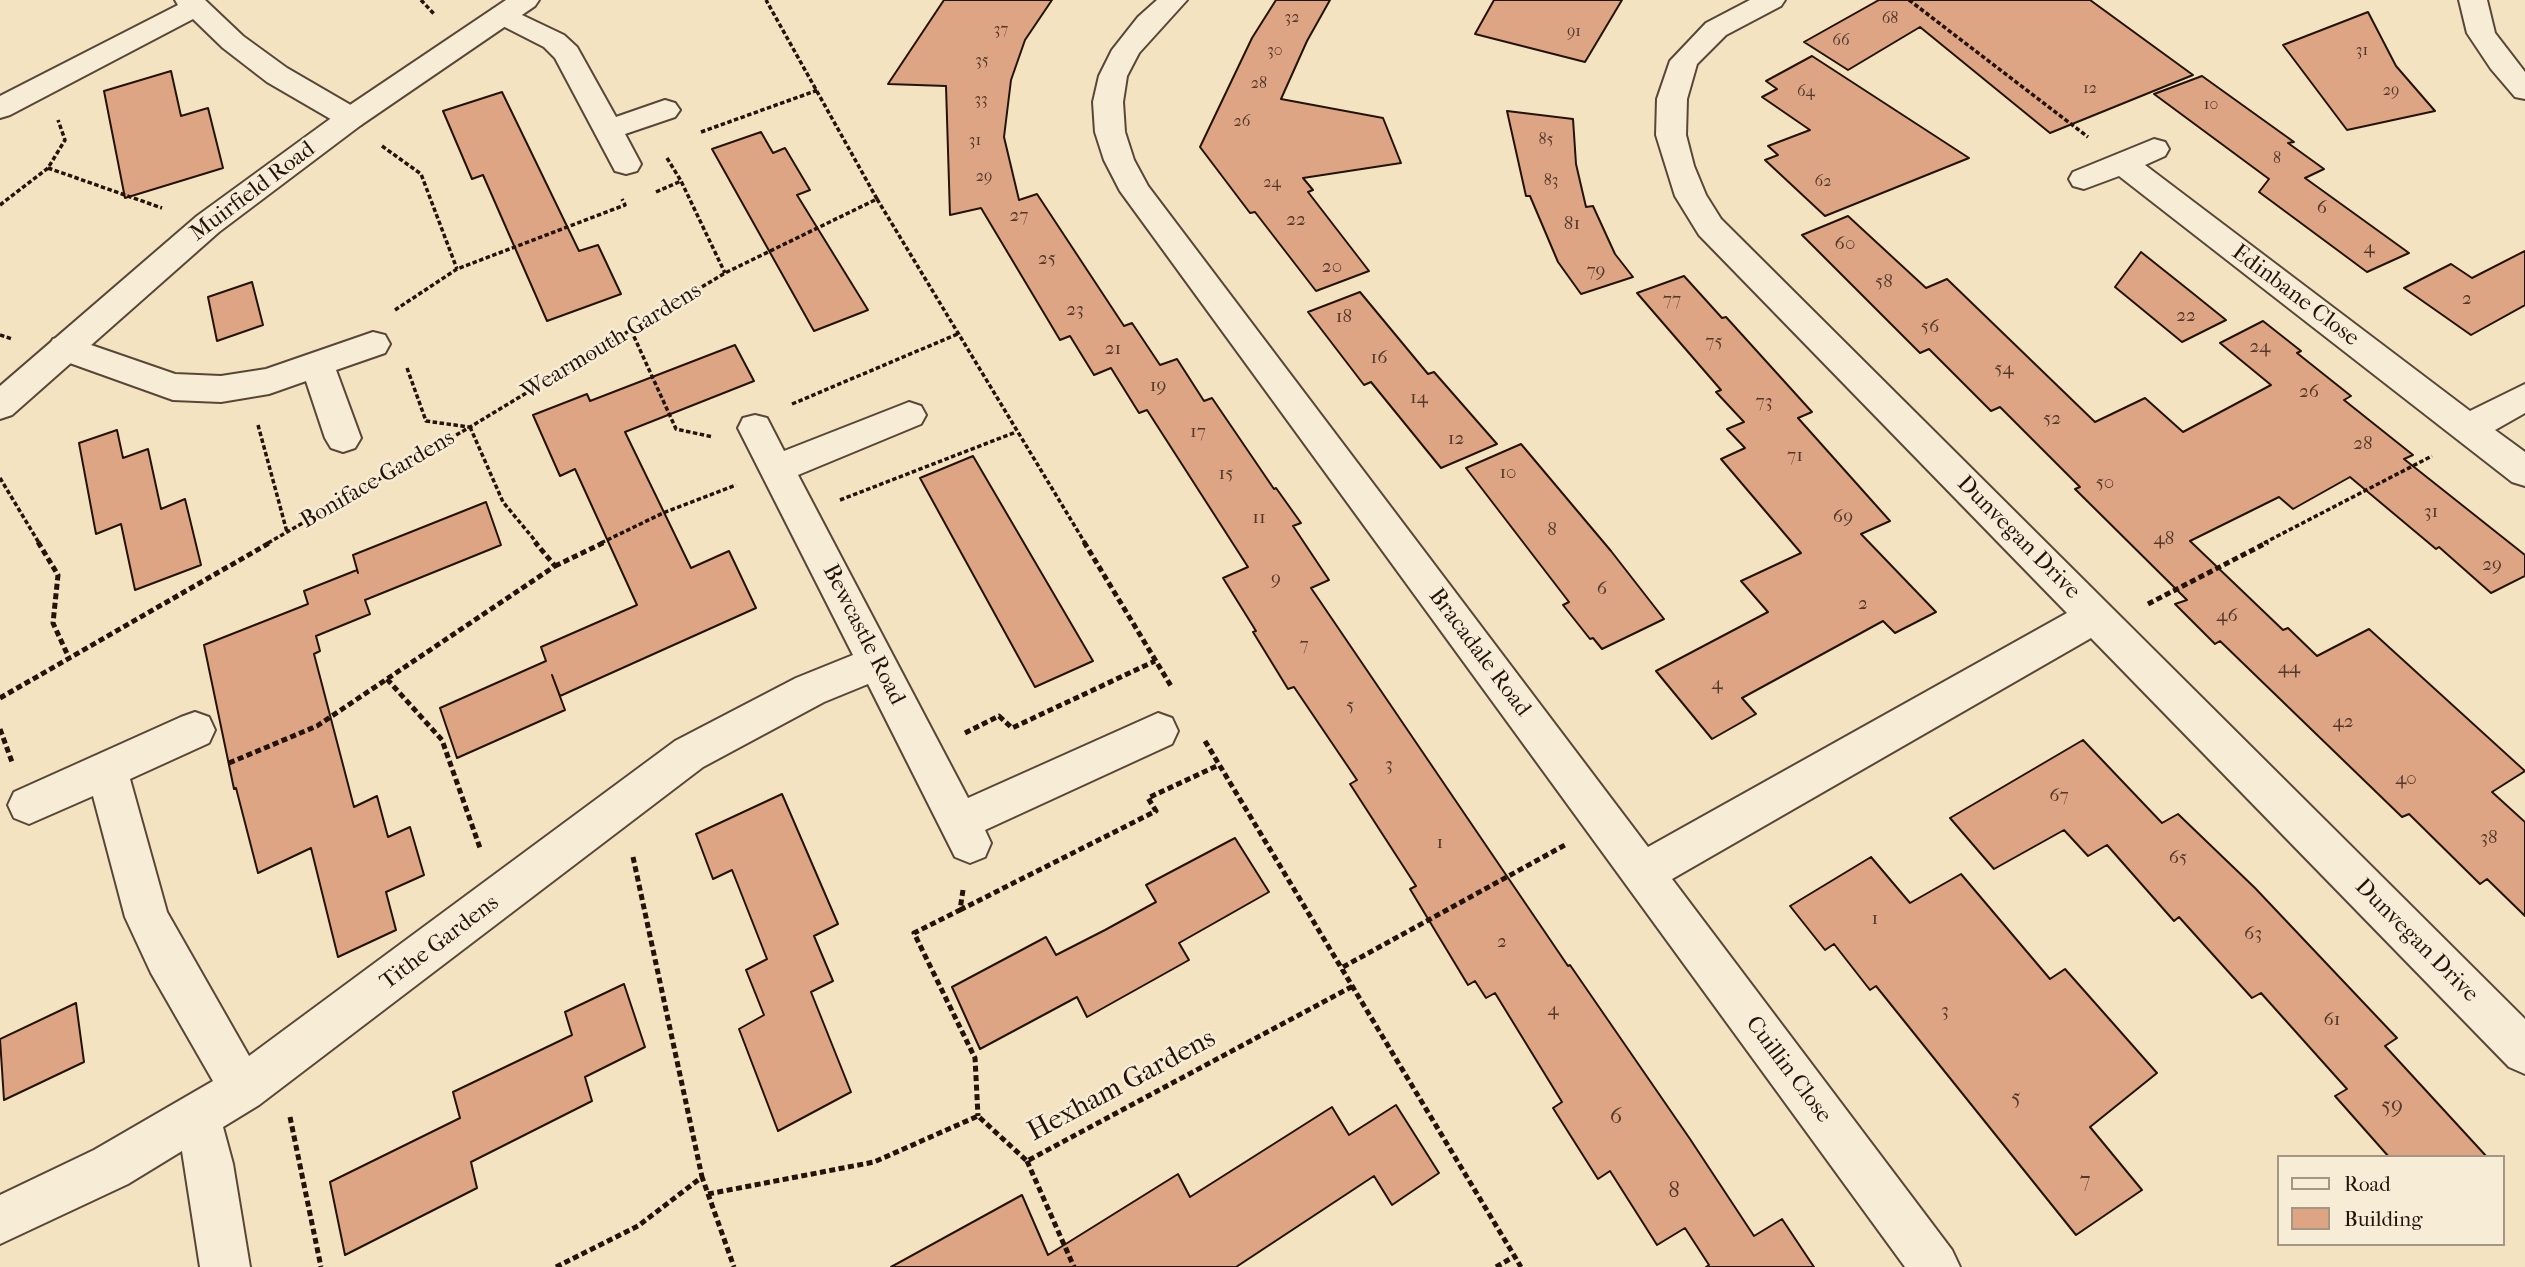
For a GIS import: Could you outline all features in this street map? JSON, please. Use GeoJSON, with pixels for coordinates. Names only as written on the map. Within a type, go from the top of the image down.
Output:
{"type":"FeatureCollection","features":[{"type":"Feature","properties":{"kind":"street","name":"Bracadale Road"},"geometry":{"type":"LineString","coordinates":[[1173,0],[1148,23],[1126,50],[1113,76],[1108,102],[1111,132],[1119,160],[1135,191],[1642,873]]}},
{"type":"Feature","properties":{"kind":"street","name":"Dunvegan Drive"},"geometry":{"type":"LineString","coordinates":[[1771,0],[1716,29],[1684,61],[1672,99],[1671,135],[1691,196],[1710,227],[2525,1051]]}},
{"type":"Feature","properties":{"kind":"street"},"geometry":{"type":"LineString","coordinates":[[2473,0],[2480,33],[2501,63],[2525,90]]}},
{"type":"Feature","properties":{"kind":"street"},"geometry":{"type":"LineString","coordinates":[[0,108],[192,4],[233,42],[277,75],[351,118]]}},
{"type":"Feature","properties":{"kind":"street"},"geometry":{"type":"LineString","coordinates":[[514,7],[567,53],[628,168]]}},
{"type":"Feature","properties":{"kind":"street","name":"Muirfield Road"},"geometry":{"type":"LineString","coordinates":[[0,406],[208,224],[351,118],[514,7]]}},
{"type":"Feature","properties":{"kind":"street"},"geometry":{"type":"LineString","coordinates":[[607,130],[665,110]]}},
{"type":"Feature","properties":{"kind":"street"},"geometry":{"type":"LineString","coordinates":[[2084,180],[2154,149]]}},
{"type":"Feature","properties":{"kind":"street","name":"Edinbane Close"},"geometry":{"type":"LineString","coordinates":[[2122,163],[2525,472]]}},
{"type":"Feature","properties":{"kind":"street"},"geometry":{"type":"LineString","coordinates":[[65,348],[173,387],[220,389],[247,386],[373,344]]}},
{"type":"Feature","properties":{"kind":"street"},"geometry":{"type":"LineString","coordinates":[[317,363],[343,438]]}},
{"type":"Feature","properties":{"kind":"street"},"geometry":{"type":"LineString","coordinates":[[2468,429],[2525,397]]}},
{"type":"Feature","properties":{"kind":"street"},"geometry":{"type":"LineString","coordinates":[[776,469],[909,415]]}},
{"type":"Feature","properties":{"kind":"street","name":"Bewcastle Road"},"geometry":{"type":"LineString","coordinates":[[755,428],[965,832]]}},
{"type":"Feature","properties":{"kind":"street"},"geometry":{"type":"LineString","coordinates":[[1642,873],[2095,616]]}},
{"type":"Feature","properties":{"kind":"street","name":"Tithe Gardens"},"geometry":{"type":"LineString","coordinates":[[0,1220],[111,1167],[243,1089],[689,754],[810,690],[877,663]]}},
{"type":"Feature","properties":{"kind":"street"},"geometry":{"type":"LineString","coordinates":[[29,805],[195,730]]}},
{"type":"Feature","properties":{"kind":"street"},"geometry":{"type":"LineString","coordinates":[[965,832],[1158,731]]}},
{"type":"Feature","properties":{"kind":"street"},"geometry":{"type":"LineString","coordinates":[[107,770],[147,917],[167,958],[243,1089]]}},
{"type":"Feature","properties":{"kind":"street","name":"Cuillin Close"},"geometry":{"type":"LineString","coordinates":[[1642,873],[1935,1267]]}},
{"type":"Feature","properties":{"kind":"street"},"geometry":{"type":"LineString","coordinates":[[197,1118],[209,1164],[225,1267]]}},
{"type":"Feature","properties":{"kind":"path"},"geometry":{"type":"LineString","coordinates":[[695,134],[818,90],[766,0]]}},
{"type":"Feature","properties":{"kind":"path"},"geometry":{"type":"LineString","coordinates":[[1909,0],[2122,163]]}},
{"type":"Feature","properties":{"kind":"path"},"geometry":{"type":"LineString","coordinates":[[0,205],[48,168],[65,140],[50,96],[40,88]]}},
{"type":"Feature","properties":{"kind":"path","name":"Wearmouth Gardens"},"geometry":{"type":"LineString","coordinates":[[470,427],[725,273],[877,199],[818,90]]}},
{"type":"Feature","properties":{"kind":"path"},"geometry":{"type":"LineString","coordinates":[[351,118],[364,132],[421,174],[457,269]]}},
{"type":"Feature","properties":{"kind":"path"},"geometry":{"type":"LineString","coordinates":[[625,205],[612,179],[661,146],[681,181],[725,273]]}},
{"type":"Feature","properties":{"kind":"path"},"geometry":{"type":"LineString","coordinates":[[48,168],[208,224]]}},
{"type":"Feature","properties":{"kind":"path"},"geometry":{"type":"LineString","coordinates":[[647,196],[681,181]]}},
{"type":"Feature","properties":{"kind":"path"},"geometry":{"type":"LineString","coordinates":[[389,314],[457,269],[636,200]]}},
{"type":"Feature","properties":{"kind":"path"},"geometry":{"type":"LineString","coordinates":[[917,351],[960,334]]}},
{"type":"Feature","properties":{"kind":"path"},"geometry":{"type":"LineString","coordinates":[[404,359],[426,421],[470,427]]}},
{"type":"Feature","properties":{"kind":"path"},"geometry":{"type":"LineString","coordinates":[[247,386],[287,532]]}},
{"type":"Feature","properties":{"kind":"path","name":"Boniface Gardens"},"geometry":{"type":"LineString","coordinates":[[0,698],[470,427],[503,502],[555,566]]}},
{"type":"Feature","properties":{"kind":"path"},"geometry":{"type":"LineString","coordinates":[[2095,616],[2127,615],[2456,443],[2468,429]]}},
{"type":"Feature","properties":{"kind":"path"},"geometry":{"type":"LineString","coordinates":[[876,486],[1016,432]]}},
{"type":"Feature","properties":{"kind":"path"},"geometry":{"type":"LineString","coordinates":[[217,768],[317,726],[555,566],[663,513],[776,469]]}},
{"type":"Feature","properties":{"kind":"path"},"geometry":{"type":"LineString","coordinates":[[0,478],[58,575],[53,623],[69,658]]}},
{"type":"Feature","properties":{"kind":"path"},"geometry":{"type":"LineString","coordinates":[[923,752],[999,716],[1012,728],[1155,661]]}},
{"type":"Feature","properties":{"kind":"path"},"geometry":{"type":"LineString","coordinates":[[387,679],[442,740],[498,899]]}},
{"type":"Feature","properties":{"kind":"path"},"geometry":{"type":"LineString","coordinates":[[708,1194],[874,1162],[978,1116],[975,1058],[914,933],[1156,811],[1149,798],[1219,765]]}},
{"type":"Feature","properties":{"kind":"path"},"geometry":{"type":"LineString","coordinates":[[622,804],[702,1177],[734,1267]]}},
{"type":"Feature","properties":{"kind":"path"},"geometry":{"type":"LineString","coordinates":[[1343,967],[1605,823]]}},
{"type":"Feature","properties":{"kind":"path"},"geometry":{"type":"LineString","coordinates":[[960,910],[965,832]]}},
{"type":"Feature","properties":{"kind":"path","name":"Hexham Gardens"},"geometry":{"type":"LineString","coordinates":[[978,1116],[1027,1161],[1353,986]]}},
{"type":"Feature","properties":{"kind":"path"},"geometry":{"type":"LineString","coordinates":[[243,1089],[288,1109],[321,1267]]}},
{"type":"Feature","properties":{"kind":"path"},"geometry":{"type":"LineString","coordinates":[[1027,1161],[1074,1267]]}},
{"type":"Feature","properties":{"kind":"path"},"geometry":{"type":"LineString","coordinates":[[556,1267],[638,1226],[702,1177]]}},
{"type":"Feature","properties":{"kind":"path"},"geometry":{"type":"LineString","coordinates":[[1496,1267],[1515,1256]]}},
{"type":"Feature","properties":{"kind":"building"},"geometry":{"type":"Polygon","coordinates":[[[944,0],[1052,0],[1025,40],[1011,80],[1004,137],[1019,200],[1037,194],[1124,326],[1132,323],[1160,365],[1177,359],[1204,401],[1212,398],[1274,489],[1276,488],[1301,523],[1293,526],[1329,580],[1311,588],[1754,1236],[1782,1219],[1814,1267],[1706,1267],[1709,1265],[1685,1228],[1657,1245],[1610,1171],[1598,1179],[1553,1108],[1562,1102],[1495,993],[1486,998],[1475,981],[1468,985],[1410,889],[1416,886],[1350,784],[1357,780],[1294,687],[1288,689],[1253,632],[1256,631],[1223,578],[1248,567],[1147,410],[1139,413],[1111,368],[1094,375],[1070,336],[1060,340],[981,208],[950,215],[946,86],[888,84],[944,0]]]}},
{"type":"Feature","properties":{"kind":"building"},"geometry":{"type":"Polygon","coordinates":[[[1276,0],[1330,0],[1307,41],[1281,99],[1383,118],[1401,163],[1303,178],[1313,190],[1308,192],[1369,271],[1316,291],[1255,212],[1250,213],[1200,147],[1252,38],[1276,0]]]}},
{"type":"Feature","properties":{"kind":"building"},"geometry":{"type":"Polygon","coordinates":[[[1494,0],[1622,0],[1585,62],[1475,34],[1494,0]]]}},
{"type":"Feature","properties":{"kind":"building"},"geometry":{"type":"Polygon","coordinates":[[[1879,0],[2090,0],[2193,75],[2050,133],[1920,27],[1848,70],[1804,42],[1879,0]]]}},
{"type":"Feature","properties":{"kind":"building"},"geometry":{"type":"Polygon","coordinates":[[[2368,12],[2396,66],[2435,111],[2347,130],[2283,45],[2368,12]]]}},
{"type":"Feature","properties":{"kind":"building"},"geometry":{"type":"Polygon","coordinates":[[[1812,56],[1969,158],[1825,216],[1765,160],[1778,155],[1768,146],[1810,130],[1762,97],[1777,89],[1766,81],[1812,56]]]}},
{"type":"Feature","properties":{"kind":"building"},"geometry":{"type":"Polygon","coordinates":[[[171,71],[181,116],[208,108],[223,168],[125,198],[104,91],[171,71]]]}},
{"type":"Feature","properties":{"kind":"building"},"geometry":{"type":"Polygon","coordinates":[[[2202,76],[2294,142],[2288,143],[2324,169],[2305,178],[2409,253],[2367,272],[2259,192],[2269,179],[2154,94],[2202,76]]]}},
{"type":"Feature","properties":{"kind":"building"},"geometry":{"type":"Polygon","coordinates":[[[502,92],[579,251],[598,245],[621,294],[547,321],[483,175],[472,179],[443,111],[502,92]]]}},
{"type":"Feature","properties":{"kind":"building"},"geometry":{"type":"Polygon","coordinates":[[[1507,111],[1573,119],[1576,164],[1586,207],[1593,206],[1615,254],[1633,277],[1581,294],[1558,262],[1530,196],[1526,196],[1507,111]]]}},
{"type":"Feature","properties":{"kind":"building"},"geometry":{"type":"Polygon","coordinates":[[[761,132],[773,153],[785,148],[810,190],[797,195],[868,310],[814,331],[712,149],[761,132]]]}},
{"type":"Feature","properties":{"kind":"building"},"geometry":{"type":"Polygon","coordinates":[[[1848,216],[1926,288],[1947,279],[2095,422],[2145,398],[2183,432],[2271,385],[2220,343],[2263,321],[2301,351],[2297,353],[2351,396],[2344,400],[2413,455],[2404,459],[2525,555],[2525,576],[2491,593],[2439,547],[2436,549],[2350,477],[2293,509],[2279,497],[2190,541],[2283,630],[2288,628],[2317,656],[2369,629],[2525,771],[2492,792],[2525,822],[2525,916],[2487,879],[2480,884],[2409,814],[2402,817],[2220,641],[2215,644],[2175,604],[2187,600],[2075,489],[2080,487],[2000,407],[1991,411],[1929,349],[1920,353],[1802,235],[1848,216]]]}},
{"type":"Feature","properties":{"kind":"building"},"geometry":{"type":"Polygon","coordinates":[[[2525,251],[2525,305],[2471,335],[2404,288],[2451,264],[2472,278],[2525,251]]]}},
{"type":"Feature","properties":{"kind":"building"},"geometry":{"type":"Polygon","coordinates":[[[2141,252],[2226,320],[2182,342],[2115,287],[2141,252]]]}},
{"type":"Feature","properties":{"kind":"building"},"geometry":{"type":"Polygon","coordinates":[[[1684,276],[1722,318],[1726,317],[1812,412],[1798,418],[1890,521],[1861,534],[1936,612],[1895,633],[1883,621],[1742,698],[1756,714],[1712,739],[1656,671],[1768,612],[1741,581],[1801,553],[1721,459],[1745,448],[1727,429],[1744,422],[1716,392],[1721,390],[1637,293],[1684,276]]]}},
{"type":"Feature","properties":{"kind":"building"},"geometry":{"type":"Polygon","coordinates":[[[252,282],[263,325],[217,341],[208,297],[252,282]]]}},
{"type":"Feature","properties":{"kind":"building"},"geometry":{"type":"Polygon","coordinates":[[[1360,292],[1428,374],[1434,372],[1497,444],[1441,468],[1371,382],[1364,385],[1308,312],[1360,292]]]}},
{"type":"Feature","properties":{"kind":"building"},"geometry":{"type":"Polygon","coordinates":[[[735,345],[754,381],[625,432],[691,568],[729,551],[756,608],[560,696],[552,675],[565,710],[457,758],[440,708],[546,661],[541,647],[637,605],[575,469],[560,476],[533,415],[587,394],[590,401],[735,345]]]}},
{"type":"Feature","properties":{"kind":"building"},"geometry":{"type":"Polygon","coordinates":[[[117,430],[123,458],[148,449],[161,509],[185,499],[201,565],[135,590],[121,524],[96,534],[79,443],[117,430]]]}},
{"type":"Feature","properties":{"kind":"building"},"geometry":{"type":"Polygon","coordinates":[[[1521,444],[1664,619],[1602,649],[1593,638],[1590,639],[1563,605],[1569,602],[1466,468],[1521,444]]]}},
{"type":"Feature","properties":{"kind":"building"},"geometry":{"type":"Polygon","coordinates":[[[973,456],[1093,661],[1035,687],[920,478],[973,456]]]}},
{"type":"Feature","properties":{"kind":"building"},"geometry":{"type":"Polygon","coordinates":[[[486,502],[501,545],[365,600],[370,614],[316,636],[320,651],[314,654],[354,807],[377,796],[388,837],[410,827],[424,875],[386,892],[396,930],[338,957],[311,848],[258,873],[236,788],[234,789],[204,645],[308,604],[304,591],[357,570],[358,573],[353,555],[486,502]]]}},
{"type":"Feature","properties":{"kind":"building"},"geometry":{"type":"Polygon","coordinates":[[[2083,740],[2162,823],[2178,814],[2255,888],[2397,1038],[2385,1046],[2485,1155],[2387,1155],[2335,1096],[2347,1089],[2261,993],[2252,998],[2179,917],[2174,921],[2107,845],[2088,856],[2064,830],[1994,869],[1950,818],[2083,740]]]}},
{"type":"Feature","properties":{"kind":"building"},"geometry":{"type":"Polygon","coordinates":[[[782,794],[838,924],[814,936],[833,981],[811,992],[851,1092],[778,1131],[739,1029],[764,1015],[746,970],[767,959],[732,870],[713,879],[696,834],[782,794]]]}},
{"type":"Feature","properties":{"kind":"building"},"geometry":{"type":"Polygon","coordinates":[[[1235,838],[1269,892],[1179,943],[1189,960],[1087,1017],[1077,997],[980,1049],[952,987],[1046,937],[1056,955],[1105,930],[1156,902],[1146,885],[1235,838]]]}},
{"type":"Feature","properties":{"kind":"building"},"geometry":{"type":"Polygon","coordinates":[[[1871,857],[1910,903],[1961,874],[2050,979],[2065,969],[2157,1073],[2090,1127],[2142,1190],[2076,1235],[1876,986],[1870,990],[1834,944],[1825,950],[1790,906],[1871,857]]]}},
{"type":"Feature","properties":{"kind":"building"},"geometry":{"type":"Polygon","coordinates":[[[624,984],[645,1047],[585,1077],[592,1101],[471,1162],[477,1188],[345,1255],[330,1182],[460,1118],[453,1092],[572,1035],[565,1012],[624,984]]]}},
{"type":"Feature","properties":{"kind":"building"},"geometry":{"type":"Polygon","coordinates":[[[76,1003],[84,1062],[4,1100],[0,1039],[76,1003]]]}},
{"type":"Feature","properties":{"kind":"building"},"geometry":{"type":"Polygon","coordinates":[[[1396,1105],[1439,1173],[1392,1205],[1374,1176],[1236,1267],[891,1267],[1022,1195],[1048,1255],[1178,1174],[1190,1197],[1332,1107],[1349,1135],[1396,1105]]]}}]}
